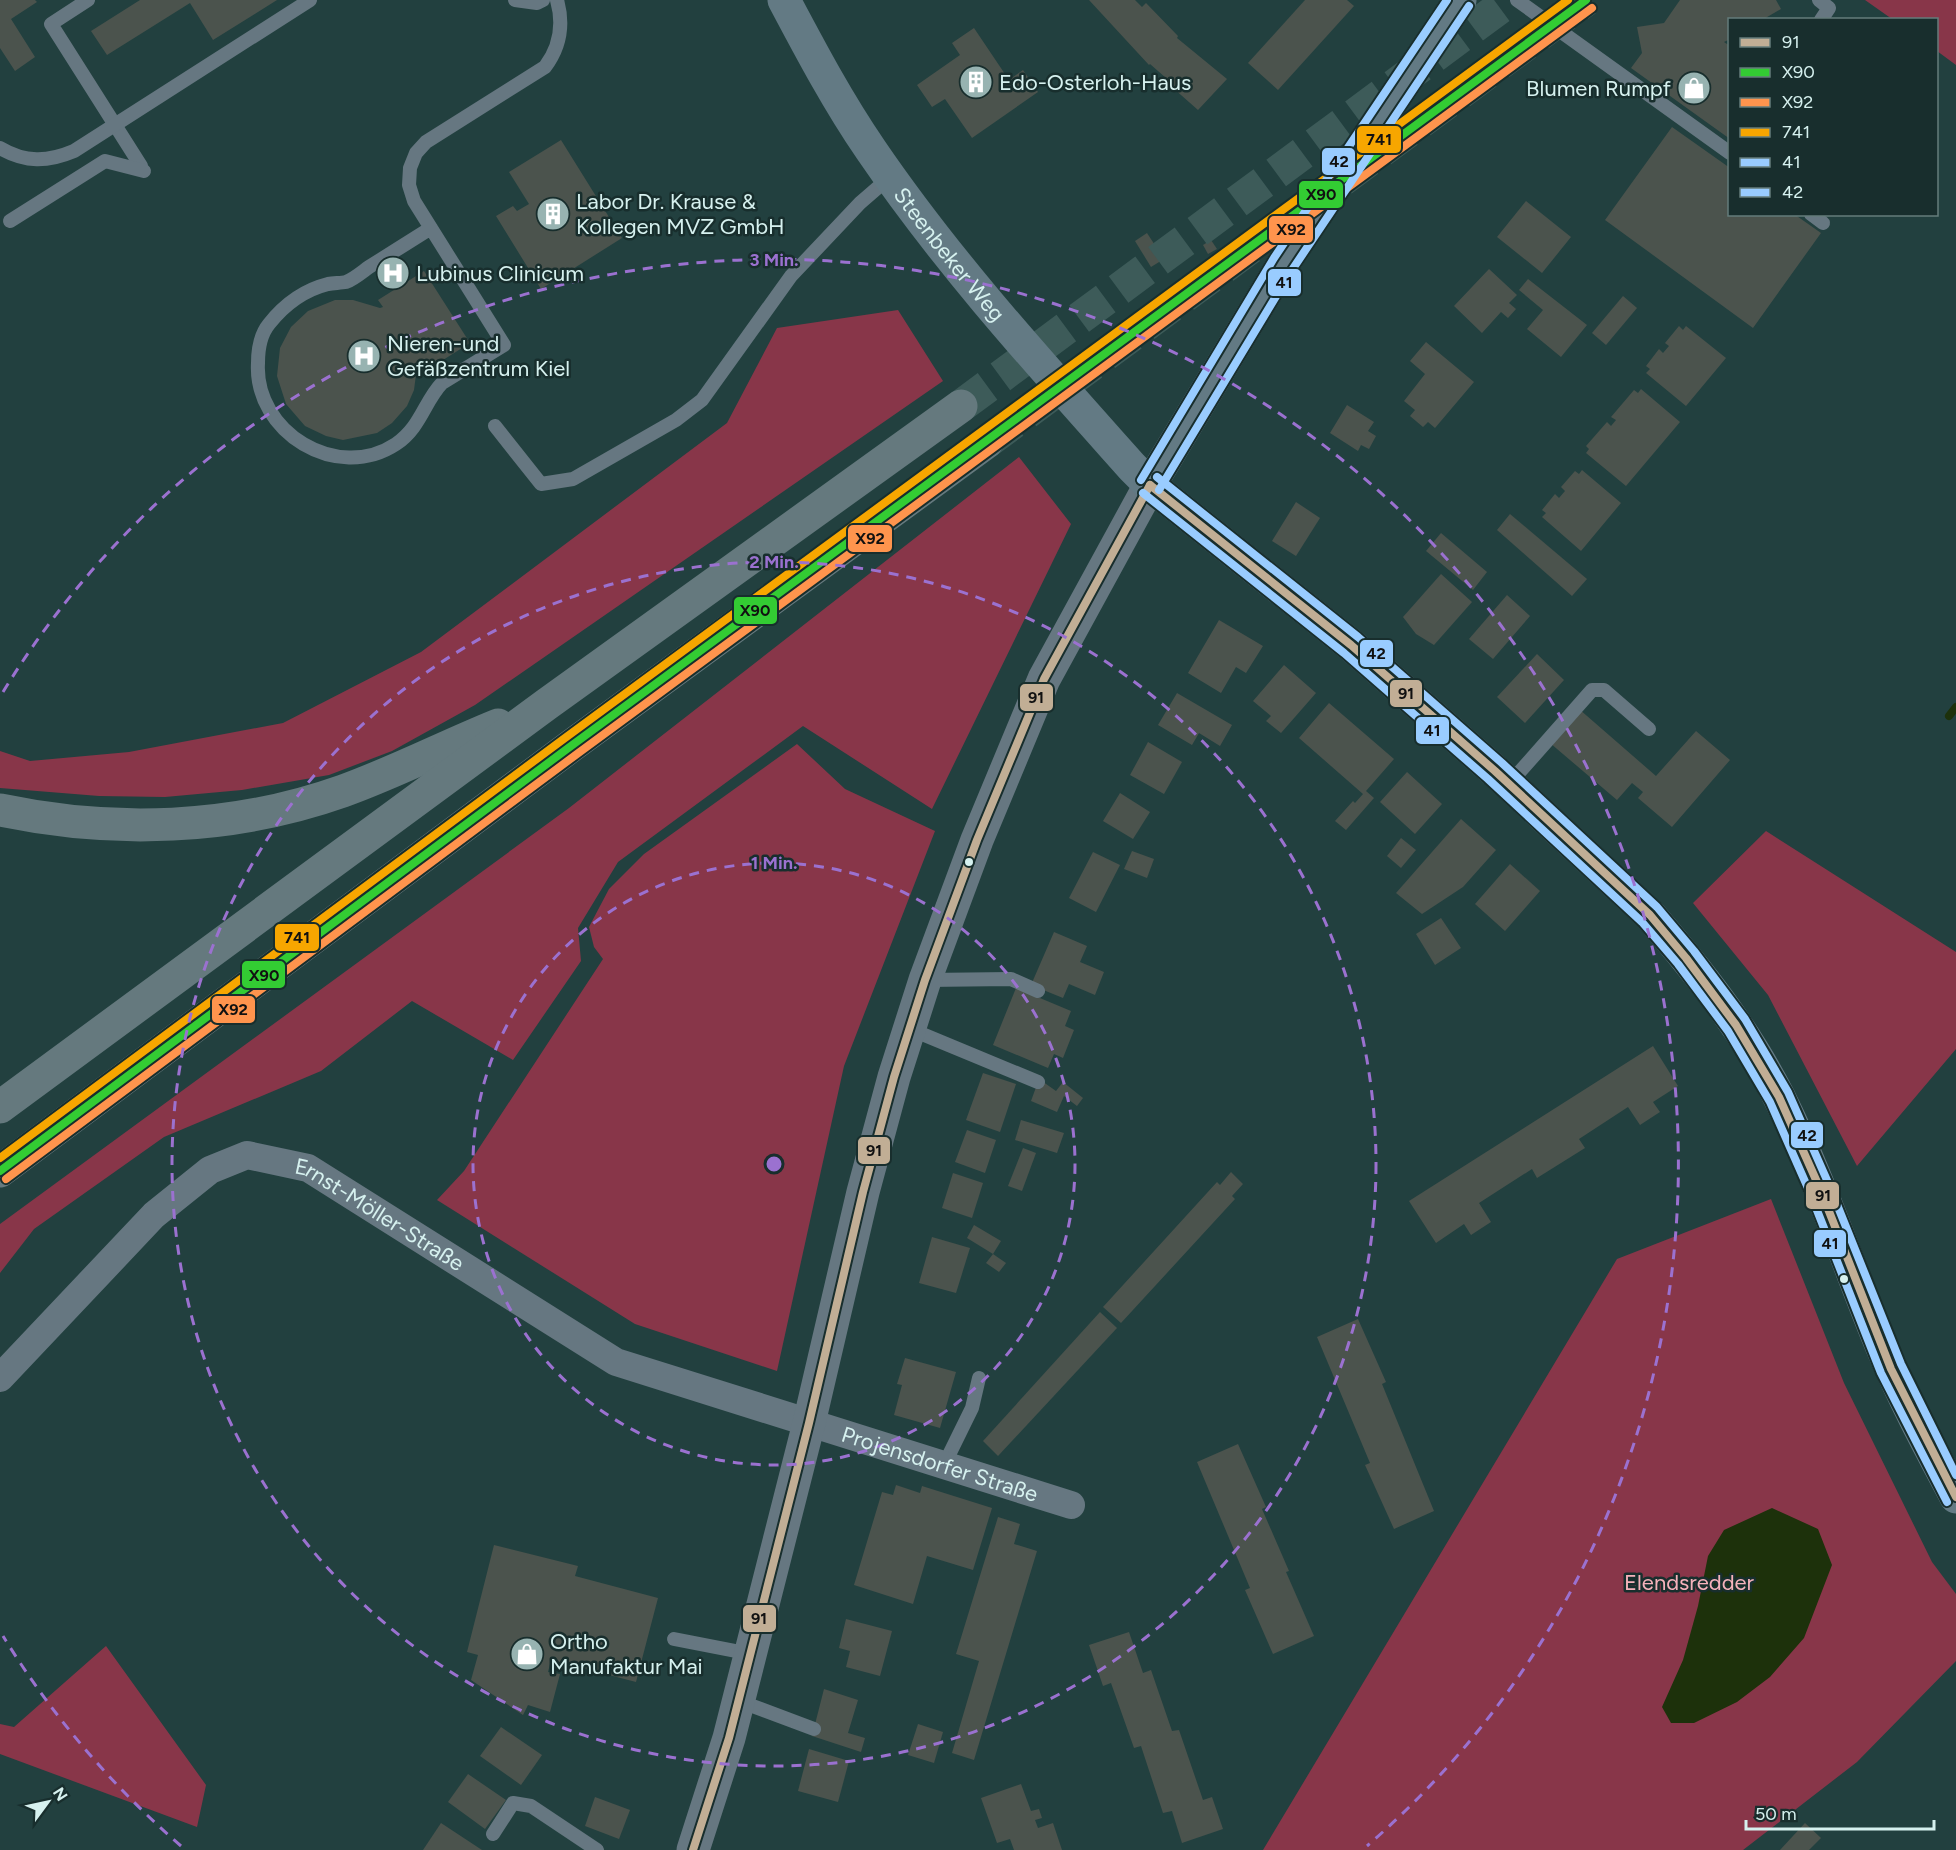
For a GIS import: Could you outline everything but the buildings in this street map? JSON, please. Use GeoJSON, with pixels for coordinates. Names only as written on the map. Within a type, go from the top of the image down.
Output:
{"type":"FeatureCollection","features":[{"type":"Feature","properties":{"kind":"highway"},"geometry":{"type":"LineString","coordinates":[[0,1107],[547,704],[962,406]]}},
{"type":"Feature","properties":{"kind":"highway"},"geometry":{"type":"LineString","coordinates":[[0,1171],[571,746],[987,442]]}},
{"type":"Feature","properties":{"kind":"highway"},"geometry":{"type":"LineString","coordinates":[[0,810],[98,825],[171,825],[249,816],[341,792],[547,704]]}},
{"type":"Feature","properties":{"kind":"highway"},"geometry":{"type":"LineString","coordinates":[[0,1181],[65,1124]]}},
{"type":"Feature","properties":{"kind":"main road","name":"Steenbeker Weg"},"geometry":{"type":"LineString","coordinates":[[784,0],[837,95],[890,177],[970,282],[1124,459],[1150,485]]}},
{"type":"Feature","properties":{"kind":"main road"},"geometry":{"type":"LineString","coordinates":[[1460,0],[1283,264],[1150,485],[1351,645],[1509,784],[1650,915],[1711,991],[1778,1096],[1800,1143],[1911,1411],[1956,1497]]}},
{"type":"Feature","properties":{"kind":"street"},"geometry":{"type":"LineString","coordinates":[[693,1850],[739,1701],[809,1423],[863,1192],[894,1077],[925,980],[976,840],[1044,679],[1150,485]]}},
{"type":"Feature","properties":{"kind":"street","name":"Ernst-Möller-Straße"},"geometry":{"type":"LineString","coordinates":[[0,1378],[154,1215],[210,1170],[247,1155],[308,1168],[615,1362],[809,1423]]}},
{"type":"Feature","properties":{"kind":"street","name":"Projensdorfer Straße"},"geometry":{"type":"LineString","coordinates":[[809,1423],[1071,1505]]}},
{"type":"Feature","properties":{"kind":"lane"},"geometry":{"type":"LineString","coordinates":[[10,221],[105,162],[142,168],[51,24],[88,0]]}},
{"type":"Feature","properties":{"kind":"lane"},"geometry":{"type":"LineString","coordinates":[[0,148],[21,158],[38,161],[57,158],[74,151],[310,0]]}},
{"type":"Feature","properties":{"kind":"lane"},"geometry":{"type":"LineString","coordinates":[[515,0],[537,3],[543,0]]}},
{"type":"Feature","properties":{"kind":"lane"},"geometry":{"type":"LineString","coordinates":[[431,228],[347,282],[315,288],[288,304],[267,326],[262,338],[257,374],[263,403],[283,429],[315,450],[341,457],[369,455],[395,444],[415,426],[442,383],[504,345],[411,193],[408,176],[412,160],[426,142],[545,67],[555,52],[560,35],[557,0]]}},
{"type":"Feature","properties":{"kind":"lane"},"geometry":{"type":"LineString","coordinates":[[1517,0],[1728,152]]}},
{"type":"Feature","properties":{"kind":"lane"},"geometry":{"type":"LineString","coordinates":[[1819,0],[1829,8],[1822,18]]}},
{"type":"Feature","properties":{"kind":"lane"},"geometry":{"type":"LineString","coordinates":[[495,426],[541,484],[573,479],[676,420],[702,400],[791,276],[860,203],[890,177]]}},
{"type":"Feature","properties":{"kind":"lane"},"geometry":{"type":"LineString","coordinates":[[1509,784],[1592,690],[1604,690],[1649,729]]}},
{"type":"Feature","properties":{"kind":"lane"},"geometry":{"type":"LineString","coordinates":[[925,980],[1011,979],[1038,991]]}},
{"type":"Feature","properties":{"kind":"lane"},"geometry":{"type":"LineString","coordinates":[[910,1029],[1038,1082]]}},
{"type":"Feature","properties":{"kind":"lane"},"geometry":{"type":"LineString","coordinates":[[944,1465],[972,1408],[979,1378]]}},
{"type":"Feature","properties":{"kind":"lane"},"geometry":{"type":"LineString","coordinates":[[674,1639],[751,1654]]}},
{"type":"Feature","properties":{"kind":"lane"},"geometry":{"type":"LineString","coordinates":[[739,1701],[814,1729]]}},
{"type":"Feature","properties":{"kind":"lane"},"geometry":{"type":"LineString","coordinates":[[493,1834],[513,1803],[522,1802],[597,1850]]}},
{"type":"Feature","properties":{"kind":"green space"},"geometry":{"type":"Polygon","coordinates":[[[1865,0],[1956,0],[1956,65],[1938,52],[1938,18],[1891,18],[1865,0]]]}},
{"type":"Feature","properties":{"kind":"green space"},"geometry":{"type":"Polygon","coordinates":[[[898,310],[943,381],[475,705],[392,751],[329,775],[242,790],[165,797],[99,796],[0,788],[0,751],[30,761],[129,752],[283,723],[421,652],[727,423],[777,328],[898,310]]]}},
{"type":"Feature","properties":{"kind":"green space"},"geometry":{"type":"Polygon","coordinates":[[[1019,457],[1071,524],[932,809],[803,726],[618,862],[578,928],[581,961],[513,1060],[412,1001],[321,1071],[164,1137],[34,1229],[0,1273],[0,1224],[569,808],[1019,457]]]}},
{"type":"Feature","properties":{"kind":"green space"},"geometry":{"type":"Polygon","coordinates":[[[797,744],[845,789],[935,831],[844,1066],[777,1371],[635,1324],[437,1200],[464,1171],[603,959],[594,947],[589,927],[609,889],[644,854],[797,744]]]}},
{"type":"Feature","properties":{"kind":"green space"},"geometry":{"type":"Polygon","coordinates":[[[1766,831],[1956,952],[1956,1049],[1857,1166],[1768,995],[1693,903],[1766,831]]]}},
{"type":"Feature","properties":{"kind":"green space","name":"Elendsredder"},"geometry":{"type":"Polygon","coordinates":[[[1771,1199],[1844,1383],[1932,1562],[1956,1594],[1956,1661],[1857,1762],[1743,1850],[1263,1850],[1617,1259],[1771,1199]]]}},
{"type":"Feature","properties":{"kind":"green space"},"geometry":{"type":"Polygon","coordinates":[[[106,1646],[206,1785],[197,1827],[0,1754],[0,1724],[14,1727],[106,1646]]]}},
{"type":"Feature","properties":{"kind":"shaded area"},"geometry":{"type":"Polygon","coordinates":[[[1772,1508],[1818,1529],[1832,1565],[1804,1638],[1770,1677],[1737,1702],[1694,1723],[1671,1723],[1662,1707],[1683,1660],[1698,1606],[1708,1556],[1724,1530],[1772,1508]]]}},
{"type":"Feature","properties":{"kind":"waterway"},"geometry":{"type":"LineString","coordinates":[[1949,716],[1956,707]]}},
{"type":"Feature","properties":{"kind":"tunnel"},"geometry":{"type":"LineString","coordinates":[[961,406],[1510,0]]}},
{"type":"Feature","properties":{"kind":"tunnel"},"geometry":{"type":"LineString","coordinates":[[987,442],[1586,0]]}},
{"type":"Feature","properties":{"kind":"transit line","name":"42"},"geometry":{"type":"LineString","coordinates":[[1141,480],[1274,258],[1447,0]]}},
{"type":"Feature","properties":{"kind":"transit line","name":"741"},"geometry":{"type":"LineString","coordinates":[[0,1158],[565,738],[1568,0]]}},
{"type":"Feature","properties":{"kind":"transit line","name":"X90"},"geometry":{"type":"LineString","coordinates":[[0,1171],[571,746],[1586,0]]}},
{"type":"Feature","properties":{"kind":"transit line","name":"41"},"geometry":{"type":"LineString","coordinates":[[1159,490],[1292,270],[1469,6]]}},
{"type":"Feature","properties":{"kind":"transit line","name":"X92"},"geometry":{"type":"LineString","coordinates":[[6,1179],[577,754],[1592,8]]}},
{"type":"Feature","properties":{"kind":"transit line","name":"42"},"geometry":{"type":"LineString","coordinates":[[1157,477],[1358,637],[1502,763],[1657,907],[1694,951],[1745,1019],[1788,1092],[1830,1187],[1901,1364],[1956,1475]]}},
{"type":"Feature","properties":{"kind":"transit line","name":"91"},"geometry":{"type":"LineString","coordinates":[[1150,485],[1351,645],[1495,771],[1650,915],[1686,958],[1736,1025],[1779,1097],[1821,1191],[1891,1369],[1956,1497]]}},
{"type":"Feature","properties":{"kind":"transit line","name":"91"},"geometry":{"type":"LineString","coordinates":[[693,1850],[729,1738],[809,1423],[863,1192],[894,1077],[925,980],[977,840],[1044,679],[1150,485]]}},
{"type":"Feature","properties":{"kind":"transit line","name":"41"},"geometry":{"type":"LineString","coordinates":[[1143,493],[1344,653],[1488,779],[1642,922],[1678,964],[1728,1031],[1770,1102],[1811,1195],[1881,1373],[1947,1502]]}},
{"type":"Feature","properties":{"kind":"place","name":"Edo-Osterloh-Haus"},"geometry":{"type":"Point","coordinates":[976,82]}},
{"type":"Feature","properties":{"kind":"place","name":"Blumen Rumpf"},"geometry":{"type":"Point","coordinates":[1694,88]}},
{"type":"Feature","properties":{"kind":"place","name":"Labor Dr. Krause & Kollegen MVZ GmbH"},"geometry":{"type":"Point","coordinates":[553,214]}},
{"type":"Feature","properties":{"kind":"place","name":"Lubinus Clinicum"},"geometry":{"type":"Point","coordinates":[393,273]}},
{"type":"Feature","properties":{"kind":"place","name":"Nieren-und Gefäßzentrum Kiel"},"geometry":{"type":"Point","coordinates":[364,356]}},
{"type":"Feature","properties":{"kind":"place","name":"Ortho Manufaktur Mai"},"geometry":{"type":"Point","coordinates":[527,1654]}}]}
